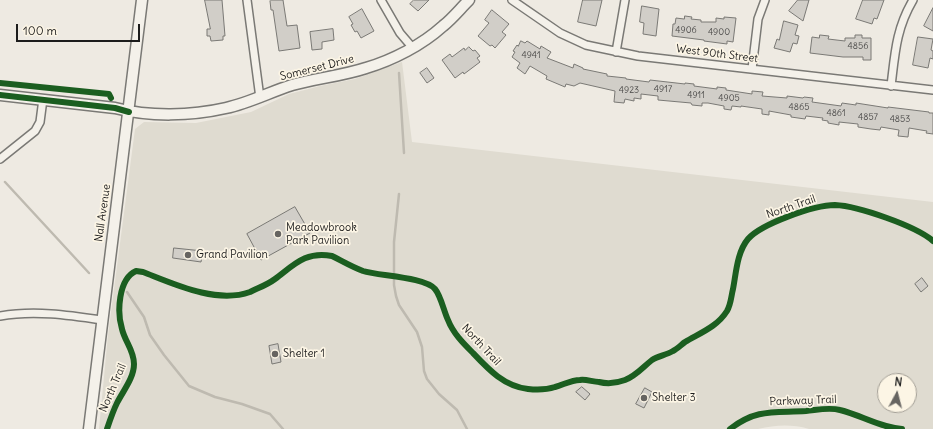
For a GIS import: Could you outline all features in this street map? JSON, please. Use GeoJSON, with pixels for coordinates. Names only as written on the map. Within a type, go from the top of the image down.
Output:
{"type":"FeatureCollection","features":[{"type":"Feature","properties":{"kind":"street","name":"Nall Avenue"},"geometry":{"type":"LineString","coordinates":[[89,429],[111,239],[129,112],[142,0]]}},
{"type":"Feature","properties":{"kind":"street"},"geometry":{"type":"LineString","coordinates":[[248,0],[260,98]]}},
{"type":"Feature","properties":{"kind":"street"},"geometry":{"type":"LineString","coordinates":[[381,0],[400,33],[412,47]]}},
{"type":"Feature","properties":{"kind":"street","name":"Somerset Drive"},"geometry":{"type":"LineString","coordinates":[[0,95],[115,108],[129,112],[185,114],[227,108],[260,98],[276,90],[366,69],[384,62],[428,38],[444,25],[469,0]]}},
{"type":"Feature","properties":{"kind":"street","name":"West 90th Street"},"geometry":{"type":"LineString","coordinates":[[512,0],[572,40],[616,52],[638,56],[933,90]]}},
{"type":"Feature","properties":{"kind":"street"},"geometry":{"type":"LineString","coordinates":[[616,52],[624,0]]}},
{"type":"Feature","properties":{"kind":"street"},"geometry":{"type":"LineString","coordinates":[[752,69],[758,19],[765,0]]}},
{"type":"Feature","properties":{"kind":"street"},"geometry":{"type":"LineString","coordinates":[[890,86],[895,48],[899,31],[913,0]]}},
{"type":"Feature","properties":{"kind":"street"},"geometry":{"type":"LineString","coordinates":[[0,159],[35,131],[40,122],[43,99]]}},
{"type":"Feature","properties":{"kind":"street"},"geometry":{"type":"LineString","coordinates":[[0,316],[43,313],[102,320]]}},
{"type":"Feature","properties":{"kind":"shaded area"},"geometry":{"type":"Polygon","coordinates":[[[402,62],[412,142],[933,202],[933,429],[809,429],[796,426],[784,426],[758,429],[99,429],[108,335],[135,129],[144,122],[196,123],[251,112],[289,94],[355,79],[402,62]]]}},
{"type":"Feature","properties":{"kind":"building"},"geometry":{"type":"Polygon","coordinates":[[[205,0],[222,0],[225,36],[223,36],[223,40],[211,41],[210,36],[207,36],[207,29],[210,29],[205,0]]]}},
{"type":"Feature","properties":{"kind":"building"},"geometry":{"type":"Polygon","coordinates":[[[271,0],[283,0],[287,26],[297,25],[300,48],[279,51],[273,10],[271,10],[271,0]]]}},
{"type":"Feature","properties":{"kind":"building"},"geometry":{"type":"Polygon","coordinates":[[[414,0],[429,0],[418,11],[410,4],[414,0]]]}},
{"type":"Feature","properties":{"kind":"building"},"geometry":{"type":"Polygon","coordinates":[[[583,0],[602,0],[596,26],[578,22],[583,0]]]}},
{"type":"Feature","properties":{"kind":"building"},"geometry":{"type":"Polygon","coordinates":[[[798,0],[809,0],[803,21],[789,11],[798,0]]]}},
{"type":"Feature","properties":{"kind":"building"},"geometry":{"type":"Polygon","coordinates":[[[863,0],[884,0],[877,19],[874,18],[872,24],[856,19],[863,0]]]}},
{"type":"Feature","properties":{"kind":"building"},"geometry":{"type":"Polygon","coordinates":[[[642,6],[659,9],[656,36],[643,34],[644,23],[640,22],[642,6]]]}},
{"type":"Feature","properties":{"kind":"building"},"geometry":{"type":"Polygon","coordinates":[[[933,8],[933,31],[924,26],[933,8]]]}},
{"type":"Feature","properties":{"kind":"building"},"geometry":{"type":"Polygon","coordinates":[[[362,9],[374,31],[361,38],[351,25],[353,24],[349,17],[362,9]]]}},
{"type":"Feature","properties":{"kind":"building"},"geometry":{"type":"Polygon","coordinates":[[[492,10],[509,24],[502,32],[506,35],[495,48],[492,45],[490,46],[478,36],[489,23],[485,20],[492,10]]]}},
{"type":"Feature","properties":{"kind":"building"},"geometry":{"type":"Polygon","coordinates":[[[685,16],[692,17],[691,19],[701,20],[701,22],[716,22],[716,18],[724,19],[724,17],[736,18],[733,42],[727,41],[727,44],[672,36],[673,24],[675,24],[676,18],[684,19],[685,16]]]}},
{"type":"Feature","properties":{"kind":"building"},"geometry":{"type":"Polygon","coordinates":[[[784,21],[798,25],[795,35],[799,36],[797,44],[793,43],[790,52],[774,48],[777,39],[779,40],[784,21]]]}},
{"type":"Feature","properties":{"kind":"building"},"geometry":{"type":"Polygon","coordinates":[[[333,29],[334,40],[322,42],[322,49],[312,50],[310,32],[333,29]]]}},
{"type":"Feature","properties":{"kind":"building"},"geometry":{"type":"Polygon","coordinates":[[[820,35],[829,36],[828,39],[845,41],[845,38],[855,38],[855,35],[862,35],[862,38],[871,38],[871,60],[863,60],[863,57],[843,57],[810,53],[812,37],[819,38],[820,35]]]}},
{"type":"Feature","properties":{"kind":"building"},"geometry":{"type":"Polygon","coordinates":[[[918,37],[933,39],[931,50],[933,51],[933,59],[930,58],[928,68],[913,65],[918,37]]]}},
{"type":"Feature","properties":{"kind":"building"},"geometry":{"type":"Polygon","coordinates":[[[521,41],[525,43],[527,41],[540,49],[541,46],[551,52],[547,58],[573,68],[574,64],[583,69],[607,74],[607,76],[649,82],[650,80],[694,84],[694,86],[717,89],[717,87],[726,88],[726,90],[752,94],[752,91],[763,92],[762,96],[813,98],[812,102],[841,106],[842,103],[856,105],[856,103],[929,112],[933,113],[933,134],[926,133],[927,131],[909,128],[908,137],[898,136],[899,130],[881,127],[880,130],[858,127],[858,124],[839,122],[839,125],[828,123],[828,121],[822,120],[823,118],[806,116],[805,119],[769,111],[769,115],[762,114],[762,109],[741,106],[732,106],[731,110],[724,109],[724,106],[708,103],[702,103],[702,106],[692,105],[691,103],[658,100],[658,96],[641,94],[641,99],[634,98],[634,101],[625,99],[624,103],[614,102],[615,91],[580,83],[574,86],[566,84],[565,87],[546,79],[547,76],[530,66],[525,74],[517,68],[520,63],[512,57],[515,52],[513,51],[521,41]]]}},
{"type":"Feature","properties":{"kind":"building"},"geometry":{"type":"Polygon","coordinates":[[[469,47],[473,51],[475,50],[480,56],[477,58],[480,62],[464,74],[463,72],[455,78],[442,60],[450,54],[452,57],[464,48],[465,50],[469,47]]]}},
{"type":"Feature","properties":{"kind":"building"},"geometry":{"type":"Polygon","coordinates":[[[427,68],[434,78],[427,83],[420,73],[427,68]]]}},
{"type":"Feature","properties":{"kind":"building","name":"Meadowbrook Park Pavilion"},"geometry":{"type":"Polygon","coordinates":[[[295,207],[310,233],[261,260],[247,234],[295,207]]]}},
{"type":"Feature","properties":{"kind":"building","name":"Grand Pavilion"},"geometry":{"type":"Polygon","coordinates":[[[174,248],[203,251],[201,262],[173,258],[174,248]]]}},
{"type":"Feature","properties":{"kind":"building"},"geometry":{"type":"Polygon","coordinates":[[[922,278],[928,286],[921,292],[915,284],[922,278]]]}},
{"type":"Feature","properties":{"kind":"building","name":"Shelter 1"},"geometry":{"type":"Polygon","coordinates":[[[278,344],[281,362],[272,364],[269,346],[278,344]]]}},
{"type":"Feature","properties":{"kind":"building"},"geometry":{"type":"Polygon","coordinates":[[[582,387],[590,394],[585,400],[576,392],[582,387]]]}},
{"type":"Feature","properties":{"kind":"building","name":"Shelter 3"},"geometry":{"type":"Polygon","coordinates":[[[645,388],[652,392],[644,408],[636,404],[645,388]]]}},
{"type":"Feature","properties":{"kind":"waterway"},"geometry":{"type":"LineString","coordinates":[[399,73],[404,153]]}},
{"type":"Feature","properties":{"kind":"waterway"},"geometry":{"type":"LineString","coordinates":[[5,182],[89,273]]}},
{"type":"Feature","properties":{"kind":"waterway"},"geometry":{"type":"LineString","coordinates":[[399,194],[394,242],[394,285],[396,296],[399,305],[417,332],[422,347],[424,371],[427,379],[439,394],[457,410],[467,429]]}},
{"type":"Feature","properties":{"kind":"waterway"},"geometry":{"type":"LineString","coordinates":[[127,292],[144,317],[150,335],[189,386],[215,397],[242,404],[270,414],[283,429]]}},
{"type":"Feature","properties":{"kind":"cycle path"},"geometry":{"type":"LineString","coordinates":[[0,83],[109,94],[111,98]]}},
{"type":"Feature","properties":{"kind":"cycle path"},"geometry":{"type":"LineString","coordinates":[[0,95],[115,108],[129,112]]}},
{"type":"Feature","properties":{"kind":"cycle path","name":"North Trail"},"geometry":{"type":"LineString","coordinates":[[107,429],[116,406],[134,369],[133,354],[123,334],[120,322],[119,306],[122,289],[130,275],[136,271],[143,272],[195,291],[223,296],[250,292],[269,283],[300,260],[307,257],[323,255],[332,256],[351,266],[370,273],[412,279],[430,285],[435,289],[455,334],[491,371],[504,381],[519,387],[542,390],[577,380],[602,383],[625,380],[636,374],[652,360],[668,354],[713,325],[723,317],[729,306],[741,250],[744,244],[755,233],[764,227],[788,216],[814,208],[835,205],[845,206],[901,223],[925,235],[933,241]]}},
{"type":"Feature","properties":{"kind":"cycle path","name":"Parkway Trail"},"geometry":{"type":"LineString","coordinates":[[730,429],[740,422],[766,413],[827,409],[840,410],[885,426],[902,429]]}},
{"type":"Feature","properties":{"kind":"place","name":"Meadowbrook Park Pavilion"},"geometry":{"type":"Point","coordinates":[278,234]}},
{"type":"Feature","properties":{"kind":"place","name":"Grand Pavilion"},"geometry":{"type":"Point","coordinates":[188,255]}},
{"type":"Feature","properties":{"kind":"place","name":"Shelter 1"},"geometry":{"type":"Point","coordinates":[275,354]}},
{"type":"Feature","properties":{"kind":"place","name":"Shelter 3"},"geometry":{"type":"Point","coordinates":[644,398]}}]}
